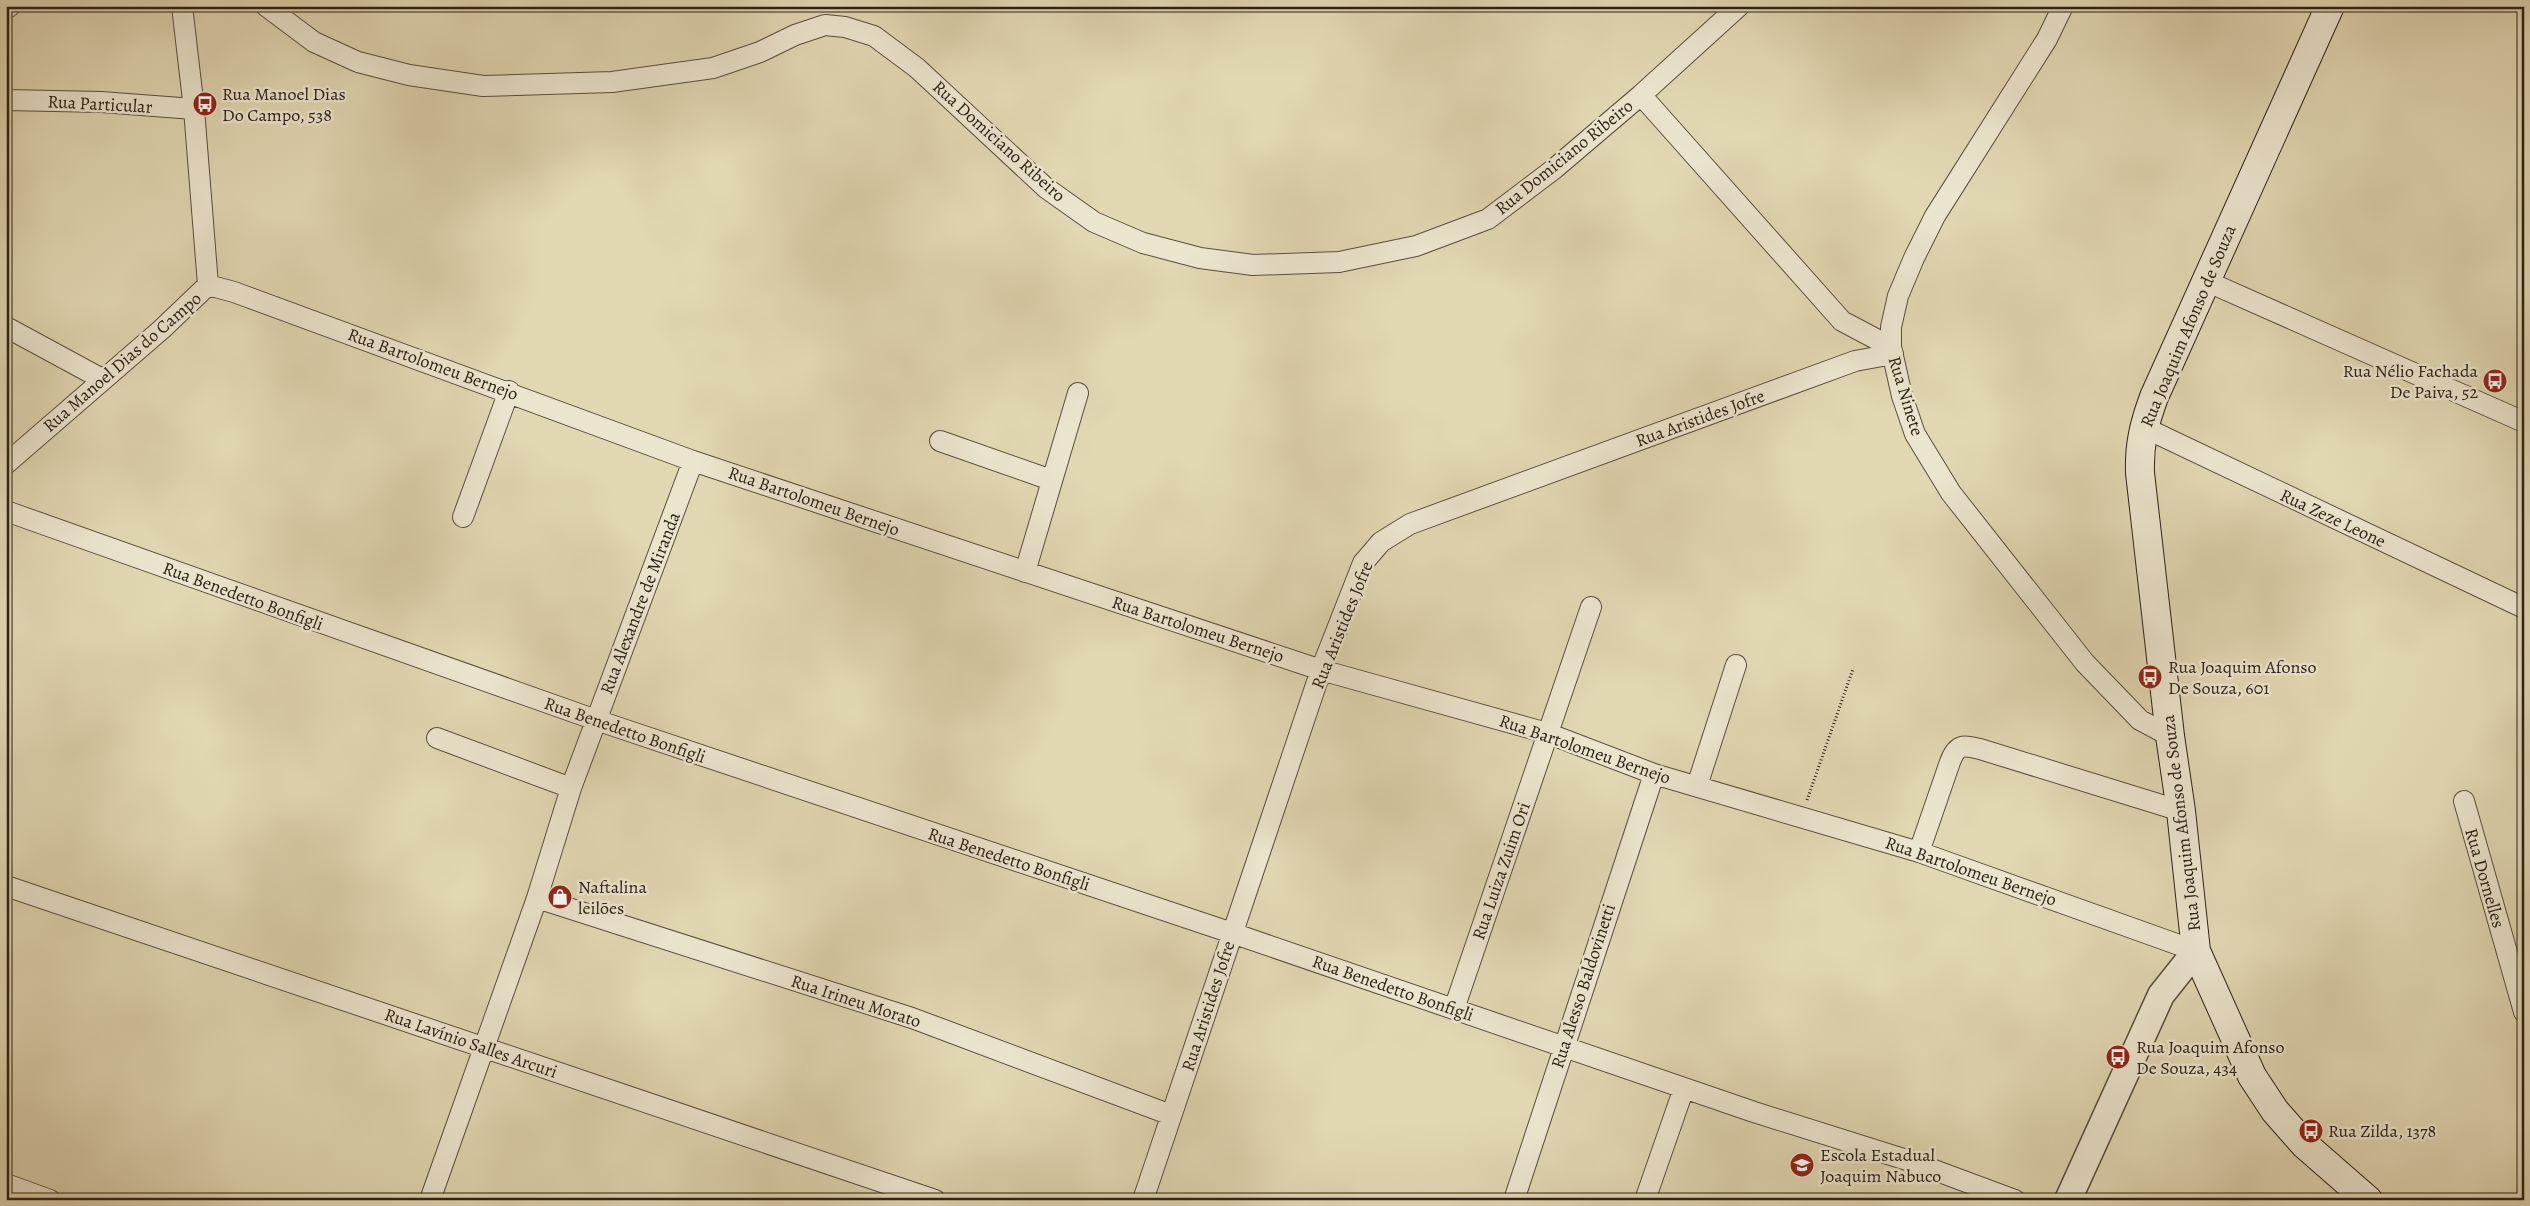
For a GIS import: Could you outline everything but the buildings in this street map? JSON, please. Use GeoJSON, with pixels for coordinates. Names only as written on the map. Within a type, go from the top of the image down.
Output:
{"type":"FeatureCollection","features":[{"type":"Feature","properties":{"kind":"main road","name":"Rua Joaquim Afonso de Souza"},"geometry":{"type":"LineString","coordinates":[[2196,951],[2140,473],[2140,449],[2143,427],[2330,6]]}},
{"type":"Feature","properties":{"kind":"main road"},"geometry":{"type":"LineString","coordinates":[[2196,951],[2252,1076],[2275,1111],[2305,1145],[2368,1200]]}},
{"type":"Feature","properties":{"kind":"street"},"geometry":{"type":"LineString","coordinates":[[6,8],[10,6]]}},
{"type":"Feature","properties":{"kind":"street","name":"Rua Manoel Dias do Campo"},"geometry":{"type":"LineString","coordinates":[[6,464],[162,329],[208,285],[194,109],[182,6]]}},
{"type":"Feature","properties":{"kind":"street","name":"Rua Domiciano Ribeiro"},"geometry":{"type":"LineString","coordinates":[[266,6],[314,42],[358,62],[409,75],[483,86],[612,82],[713,68],[760,52],[795,35],[825,25],[845,27],[874,36],[917,68],[1046,188],[1094,222],[1143,243],[1200,258],[1254,265],[1340,262],[1416,246],[1488,219],[1554,169],[1641,95],[1739,6]]}},
{"type":"Feature","properties":{"kind":"street","name":"Rua Ninete"},"geometry":{"type":"LineString","coordinates":[[2063,6],[2047,39],[1935,216],[1914,258],[1898,296],[1891,326],[1892,351],[1915,434],[1950,494],[2085,662],[2140,720],[2170,736]]}},
{"type":"Feature","properties":{"kind":"street"},"geometry":{"type":"LineString","coordinates":[[1641,95],[1842,321],[1892,351]]}},
{"type":"Feature","properties":{"kind":"street","name":"Rua Particular"},"geometry":{"type":"LineString","coordinates":[[6,100],[101,102],[194,109]]}},
{"type":"Feature","properties":{"kind":"street"},"geometry":{"type":"LineString","coordinates":[[2206,282],[2524,422]]}},
{"type":"Feature","properties":{"kind":"street","name":"Rua Bartolomeu Bernejo"},"geometry":{"type":"LineString","coordinates":[[208,285],[234,292],[509,391],[693,461],[1322,670],[1547,734],[1654,774],[1919,852],[2196,951]]}},
{"type":"Feature","properties":{"kind":"street"},"geometry":{"type":"LineString","coordinates":[[6,327],[102,379]]}},
{"type":"Feature","properties":{"kind":"street","name":"Rua Aristides Jofre"},"geometry":{"type":"LineString","coordinates":[[1143,1200],[1322,670],[1363,563],[1381,542],[1410,524],[1855,361],[1892,351]]}},
{"type":"Feature","properties":{"kind":"street"},"geometry":{"type":"LineString","coordinates":[[463,517],[509,391]]}},
{"type":"Feature","properties":{"kind":"street"},"geometry":{"type":"LineString","coordinates":[[1025,572],[1078,393]]}},
{"type":"Feature","properties":{"kind":"street","name":"Rua Zeze Leone"},"geometry":{"type":"LineString","coordinates":[[2143,427],[2524,608]]}},
{"type":"Feature","properties":{"kind":"street"},"geometry":{"type":"LineString","coordinates":[[940,441],[1051,480]]}},
{"type":"Feature","properties":{"kind":"street","name":"Rua Alexandre de Miranda"},"geometry":{"type":"LineString","coordinates":[[430,1200],[537,898],[571,788],[693,461]]}},
{"type":"Feature","properties":{"kind":"street","name":"Rua Benedetto Bonfigli"},"geometry":{"type":"LineString","coordinates":[[6,511],[596,720],[1232,933],[1684,1088],[1910,1161],[2015,1200]]}},
{"type":"Feature","properties":{"kind":"street","name":"Rua Luiza Zuim Ori"},"geometry":{"type":"LineString","coordinates":[[1454,1009],[1591,607]]}},
{"type":"Feature","properties":{"kind":"street"},"geometry":{"type":"LineString","coordinates":[[1696,786],[1736,665]]}},
{"type":"Feature","properties":{"kind":"street"},"geometry":{"type":"LineString","coordinates":[[437,738],[571,788]]}},
{"type":"Feature","properties":{"kind":"street"},"geometry":{"type":"LineString","coordinates":[[1919,852],[1954,751],[1961,747],[1980,749],[2181,811]]}},
{"type":"Feature","properties":{"kind":"street","name":"Rua Alesso Baldovinetti"},"geometry":{"type":"LineString","coordinates":[[1514,1200],[1563,1046],[1654,774]]}},
{"type":"Feature","properties":{"kind":"street","name":"Rua Dornelles"},"geometry":{"type":"LineString","coordinates":[[2464,801],[2524,1012]]}},
{"type":"Feature","properties":{"kind":"street","name":"Rua Lavínio Salles Arcuri"},"geometry":{"type":"LineString","coordinates":[[6,886],[935,1200]]}},
{"type":"Feature","properties":{"kind":"street","name":"Rua Irineu Morato"},"geometry":{"type":"LineString","coordinates":[[537,898],[912,1018],[1171,1115]]}},
{"type":"Feature","properties":{"kind":"street","name":"Rua Joaquim Afonso de Souza"},"geometry":{"type":"LineString","coordinates":[[2068,1200],[2161,995],[2196,951]]}},
{"type":"Feature","properties":{"kind":"street"},"geometry":{"type":"LineString","coordinates":[[1645,1200],[1684,1088]]}},
{"type":"Feature","properties":{"kind":"street"},"geometry":{"type":"LineString","coordinates":[[6,1184],[50,1200]]}},
{"type":"Feature","properties":{"kind":"path"},"geometry":{"type":"LineString","coordinates":[[1801,817],[1853,669]]}},
{"type":"Feature","properties":{"kind":"place","name":"Rua Manoel Dias Do Campo, 538"},"geometry":{"type":"Point","coordinates":[205,104]}},
{"type":"Feature","properties":{"kind":"place","name":"Rua Nélio Fachada De Paiva, 52"},"geometry":{"type":"Point","coordinates":[2495,381]}},
{"type":"Feature","properties":{"kind":"place","name":"Rua Joaquim Afonso De Souza, 601"},"geometry":{"type":"Point","coordinates":[2150,677]}},
{"type":"Feature","properties":{"kind":"place","name":"Naftalina leilões"},"geometry":{"type":"Point","coordinates":[560,897]}},
{"type":"Feature","properties":{"kind":"place","name":"Rua Joaquim Afonso De Souza, 434"},"geometry":{"type":"Point","coordinates":[2118,1057]}},
{"type":"Feature","properties":{"kind":"place","name":"Rua Zilda, 1378"},"geometry":{"type":"Point","coordinates":[2311,1131]}},
{"type":"Feature","properties":{"kind":"place","name":"Escola Estadual Joaquim Nabuco"},"geometry":{"type":"Point","coordinates":[1802,1165]}}]}
